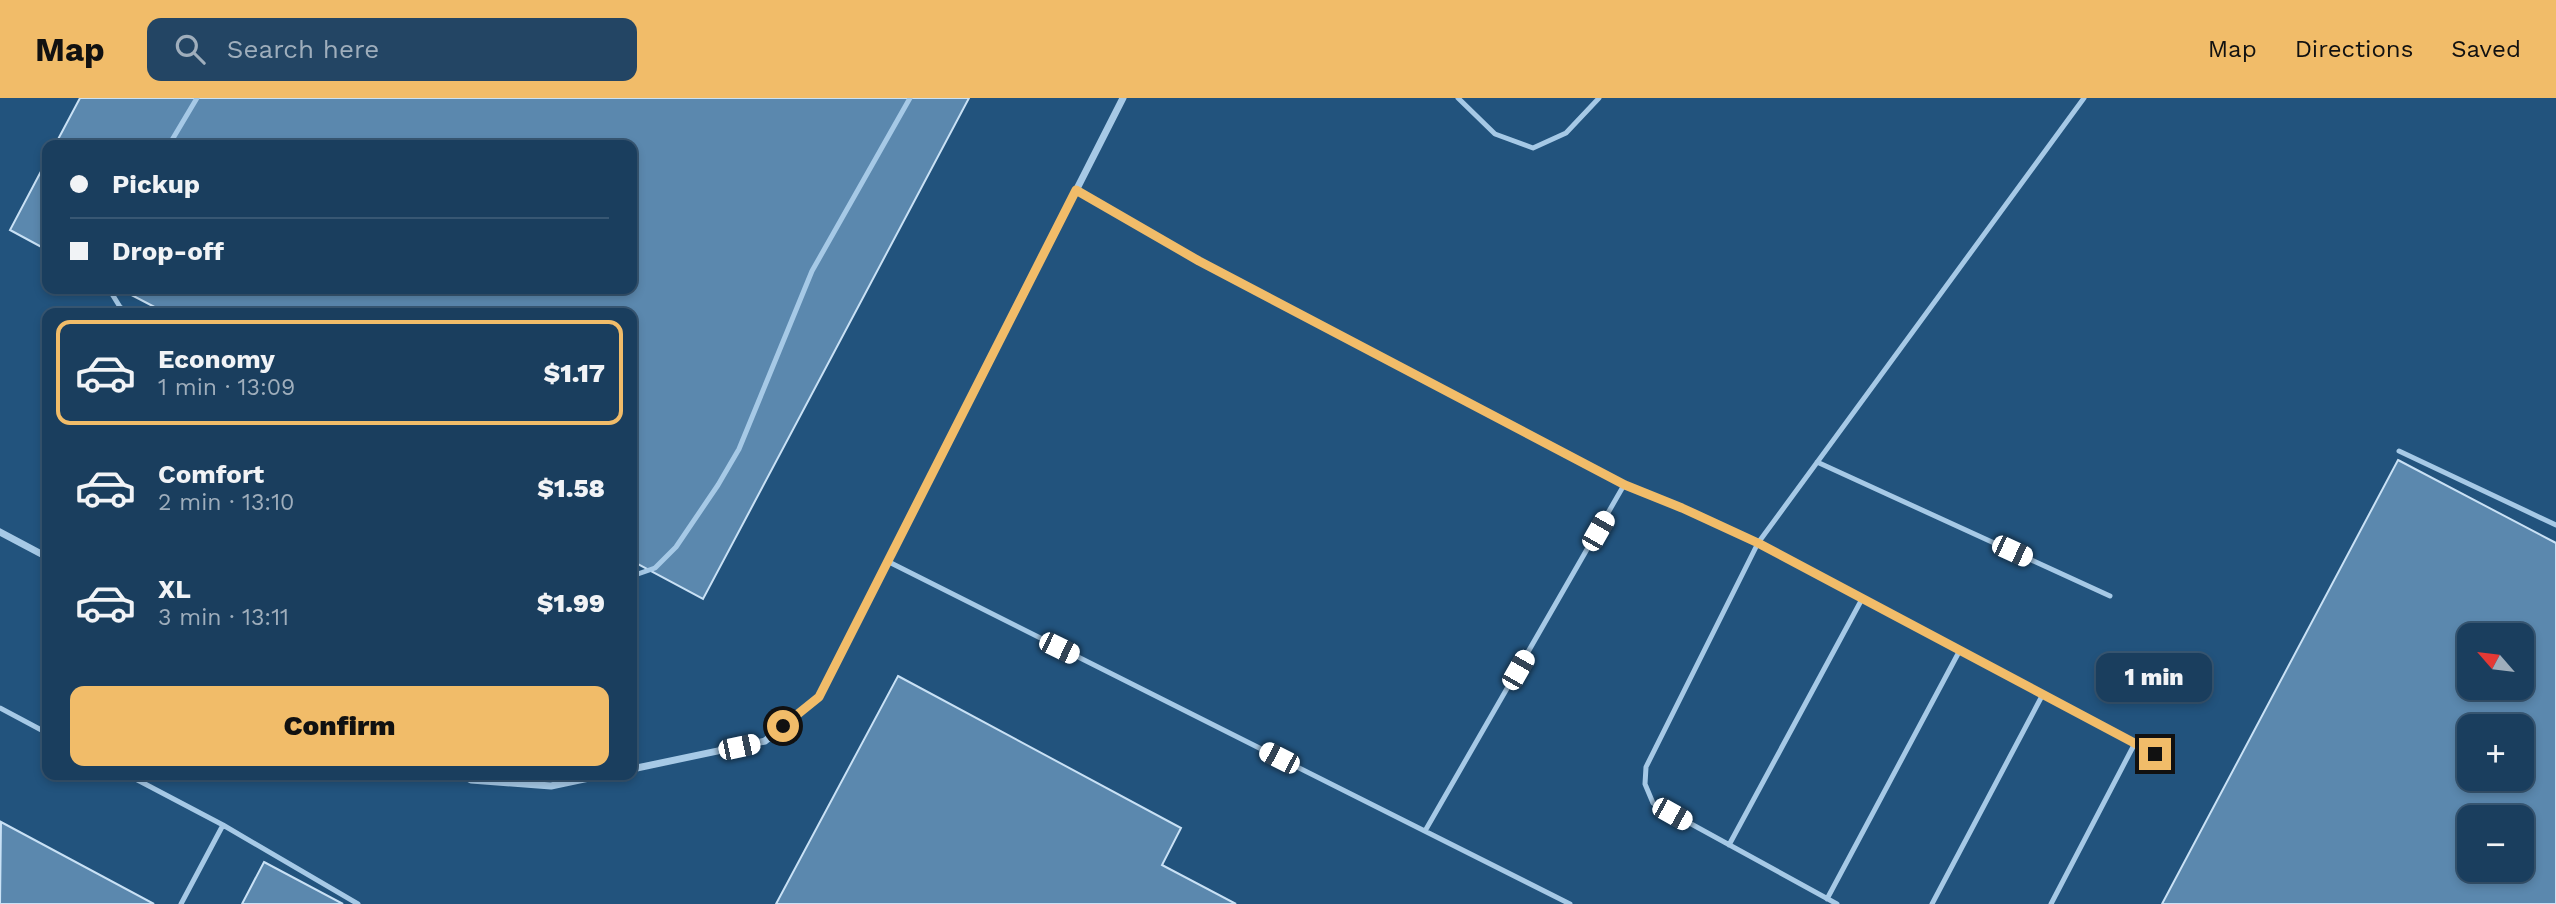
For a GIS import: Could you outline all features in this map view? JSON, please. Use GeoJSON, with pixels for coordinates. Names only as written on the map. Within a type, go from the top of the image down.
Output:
{"type":"FeatureCollection","features":[{"type":"Feature","properties":{"kind":"street"},"geometry":{"type":"LineString","coordinates":[[637,768],[765,741],[819,697],[1123,98]]}},
{"type":"Feature","properties":{"kind":"street"},"geometry":{"type":"LineString","coordinates":[[0,532],[42,554]]}},
{"type":"Feature","properties":{"kind":"street"},"geometry":{"type":"LineString","coordinates":[[471,780],[551,786],[579,780]]}},
{"type":"Feature","properties":{"kind":"lane"},"geometry":{"type":"LineString","coordinates":[[172,140],[197,98]]}},
{"type":"Feature","properties":{"kind":"lane"},"geometry":{"type":"LineString","coordinates":[[637,574],[656,568],[676,547],[718,485],[738,449],[812,271],[909,98]]}},
{"type":"Feature","properties":{"kind":"lane"},"geometry":{"type":"LineString","coordinates":[[1458,98],[1495,134],[1532,148],[1566,133],[1599,98]]}},
{"type":"Feature","properties":{"kind":"lane"},"geometry":{"type":"LineString","coordinates":[[1836,904],[1653,803],[1645,784],[1646,767],[1758,543],[2084,98]]}},
{"type":"Feature","properties":{"kind":"lane"},"geometry":{"type":"LineString","coordinates":[[1076,190],[1199,261],[1625,485],[1758,543],[2155,754]]}},
{"type":"Feature","properties":{"kind":"lane"},"geometry":{"type":"LineString","coordinates":[[2399,451],[2556,524]]}},
{"type":"Feature","properties":{"kind":"lane"},"geometry":{"type":"LineString","coordinates":[[1817,462],[2110,596]]}},
{"type":"Feature","properties":{"kind":"lane"},"geometry":{"type":"LineString","coordinates":[[1425,831],[1625,485]]}},
{"type":"Feature","properties":{"kind":"lane"},"geometry":{"type":"LineString","coordinates":[[888,562],[1570,904]]}},
{"type":"Feature","properties":{"kind":"lane"},"geometry":{"type":"LineString","coordinates":[[1729,845],[1862,598]]}},
{"type":"Feature","properties":{"kind":"lane"},"geometry":{"type":"LineString","coordinates":[[1827,899],[1960,650]]}},
{"type":"Feature","properties":{"kind":"lane"},"geometry":{"type":"LineString","coordinates":[[1932,904],[2043,694]]}},
{"type":"Feature","properties":{"kind":"lane"},"geometry":{"type":"LineString","coordinates":[[0,708],[42,730]]}},
{"type":"Feature","properties":{"kind":"lane"},"geometry":{"type":"LineString","coordinates":[[2051,904],[2135,743]]}},
{"type":"Feature","properties":{"kind":"lane"},"geometry":{"type":"LineString","coordinates":[[137,780],[222,825],[358,904]]}},
{"type":"Feature","properties":{"kind":"lane"},"geometry":{"type":"LineString","coordinates":[[181,904],[222,825]]}},
{"type":"Feature","properties":{"kind":"building"},"geometry":{"type":"Polygon","coordinates":[[[80,98],[969,98],[703,599],[637,564],[637,308],[156,308],[130,294],[637,294],[637,140],[58,140],[80,98]]]}},
{"type":"Feature","properties":{"kind":"building"},"geometry":{"type":"Polygon","coordinates":[[[42,169],[42,247],[10,230],[42,169]]]}},
{"type":"Feature","properties":{"kind":"building"},"geometry":{"type":"Polygon","coordinates":[[[2398,460],[2556,543],[2556,904],[2162,904],[2398,460]]]}},
{"type":"Feature","properties":{"kind":"building"},"geometry":{"type":"Polygon","coordinates":[[[898,676],[1181,828],[1162,865],[1236,904],[776,904],[898,676]]]}},
{"type":"Feature","properties":{"kind":"building"},"geometry":{"type":"Polygon","coordinates":[[[1,822],[154,904],[0,904],[1,822]]]}},
{"type":"Feature","properties":{"kind":"building"},"geometry":{"type":"Polygon","coordinates":[[[264,862],[343,904],[242,904],[264,862]]]}},
{"type":"Feature","properties":{"kind":"route"},"geometry":{"type":"LineString","coordinates":[[783,726],[819,697],[1076,190],[1199,261],[1625,485],[1758,543],[2155,754]]}}]}
